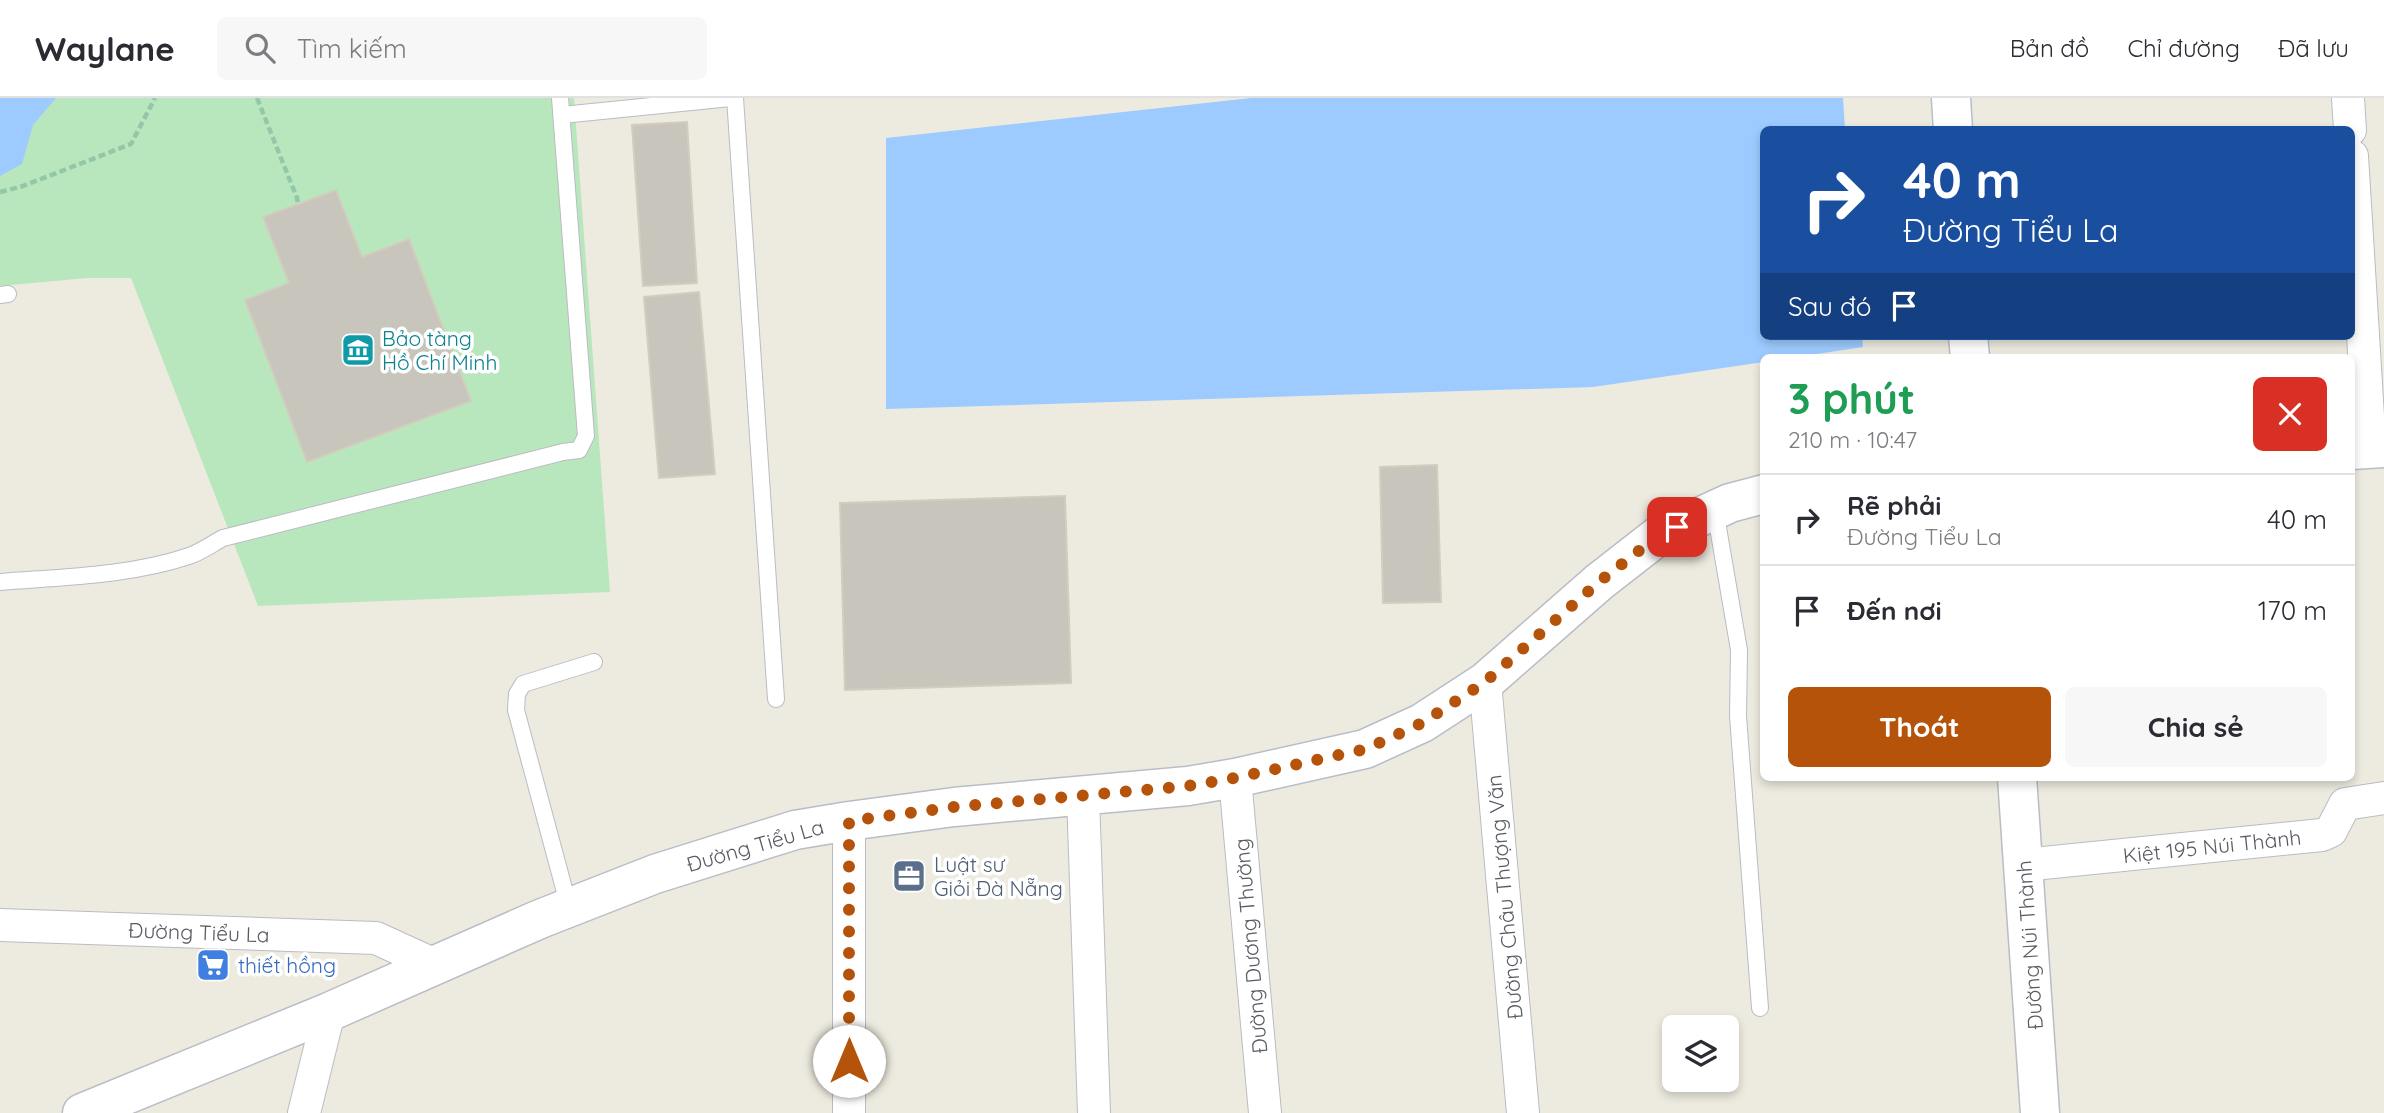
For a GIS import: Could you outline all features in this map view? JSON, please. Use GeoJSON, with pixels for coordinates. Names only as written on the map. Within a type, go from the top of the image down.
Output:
{"type":"FeatureCollection","features":[{"type":"Feature","properties":{"kind":"main road"},"geometry":{"type":"LineString","coordinates":[[1951,98],[1952,126]]}},
{"type":"Feature","properties":{"kind":"main road","name":"Đường Tiểu La"},"geometry":{"type":"LineString","coordinates":[[82,1113],[329,1012],[569,907],[678,866],[795,830],[954,807],[1188,786],[1366,749],[1422,723],[1485,682],[1599,582],[1658,536],[1715,509],[1760,495]]}},
{"type":"Feature","properties":{"kind":"main road","name":"Đường Núi Thành"},"geometry":{"type":"LineString","coordinates":[[2017,781],[2040,1113]]}},
{"type":"Feature","properties":{"kind":"street"},"geometry":{"type":"LineString","coordinates":[[2348,98],[2350,126]]}},
{"type":"Feature","properties":{"kind":"street"},"geometry":{"type":"LineString","coordinates":[[2355,208],[2369,449]]}},
{"type":"Feature","properties":{"kind":"street","name":"Đường Châu Thượng Văn"},"geometry":{"type":"LineString","coordinates":[[1485,682],[1524,1113]]}},
{"type":"Feature","properties":{"kind":"street","name":"Đường Dương Thường"},"geometry":{"type":"LineString","coordinates":[[1235,778],[1265,1113]]}},
{"type":"Feature","properties":{"kind":"street","name":"Kiệt 195 Núi Thành"},"geometry":{"type":"LineString","coordinates":[[2024,865],[2322,835],[2331,831],[2344,791],[2384,798]]}},
{"type":"Feature","properties":{"kind":"street"},"geometry":{"type":"LineString","coordinates":[[1083,796],[1094,1113]]}},
{"type":"Feature","properties":{"kind":"street"},"geometry":{"type":"LineString","coordinates":[[849,821],[849,1113]]}},
{"type":"Feature","properties":{"kind":"street","name":"Đường Tiểu La"},"geometry":{"type":"LineString","coordinates":[[0,925],[376,938],[435,965]]}},
{"type":"Feature","properties":{"kind":"street"},"geometry":{"type":"LineString","coordinates":[[304,1113],[329,1012]]}},
{"type":"Feature","properties":{"kind":"lane"},"geometry":{"type":"LineString","coordinates":[[0,582],[103,574],[160,564],[191,555],[223,538],[579,450],[586,436],[561,106],[733,98],[776,699]]}},
{"type":"Feature","properties":{"kind":"lane"},"geometry":{"type":"LineString","coordinates":[[1715,509],[1739,650],[1738,716],[1759,1008]]}},
{"type":"Feature","properties":{"kind":"lane"},"geometry":{"type":"LineString","coordinates":[[569,907],[516,710],[517,694],[523,684],[594,662]]}},
{"type":"Feature","properties":{"kind":"path"},"geometry":{"type":"LineString","coordinates":[[0,192],[23,186],[131,144],[155,98]]}},
{"type":"Feature","properties":{"kind":"path"},"geometry":{"type":"LineString","coordinates":[[257,98],[298,198],[298,204]]}},
{"type":"Feature","properties":{"kind":"green space"},"geometry":{"type":"Polygon","coordinates":[[[0,98],[574,98],[610,592],[258,606],[131,278],[88,278],[0,286],[0,98]]]}},
{"type":"Feature","properties":{"kind":"water"},"geometry":{"type":"Polygon","coordinates":[[[0,98],[56,98],[33,125],[22,164],[0,176],[0,98]]]}},
{"type":"Feature","properties":{"kind":"water"},"geometry":{"type":"Polygon","coordinates":[[[1251,98],[1843,98],[1845,126],[1760,126],[1760,340],[1862,340],[1863,347],[1817,354],[1760,354],[1760,363],[1593,387],[886,409],[886,138],[1251,98]]]}},
{"type":"Feature","properties":{"kind":"building"},"geometry":{"type":"Polygon","coordinates":[[[687,122],[697,283],[643,286],[632,125],[687,122]]]}},
{"type":"Feature","properties":{"kind":"building","name":"Bảo tàng Hồ Chí Minh"},"geometry":{"type":"Polygon","coordinates":[[[336,190],[362,257],[409,239],[471,401],[307,462],[245,300],[289,283],[263,217],[336,190]]]}},
{"type":"Feature","properties":{"kind":"building"},"geometry":{"type":"Polygon","coordinates":[[[699,292],[715,474],[659,478],[644,297],[699,292]]]}},
{"type":"Feature","properties":{"kind":"building"},"geometry":{"type":"Polygon","coordinates":[[[1437,465],[1441,602],[1383,603],[1380,467],[1437,465]]]}},
{"type":"Feature","properties":{"kind":"building"},"geometry":{"type":"Polygon","coordinates":[[[1065,496],[1071,683],[845,690],[840,503],[1065,496]]]}},
{"type":"Feature","properties":{"kind":"place","name":"Bảo tàng Hồ Chí Minh"},"geometry":{"type":"Point","coordinates":[358,350]}},
{"type":"Feature","properties":{"kind":"place","name":"Luật sư Giỏi Đà Nẵng"},"geometry":{"type":"Point","coordinates":[909,876]}},
{"type":"Feature","properties":{"kind":"place","name":"thiết hồng"},"geometry":{"type":"Point","coordinates":[213,965]}},
{"type":"Feature","properties":{"kind":"route"},"geometry":{"type":"LineString","coordinates":[[849,1061],[849,821],[954,807],[1188,786],[1366,749],[1422,723],[1485,682],[1599,582],[1658,536],[1677,527]]}}]}
